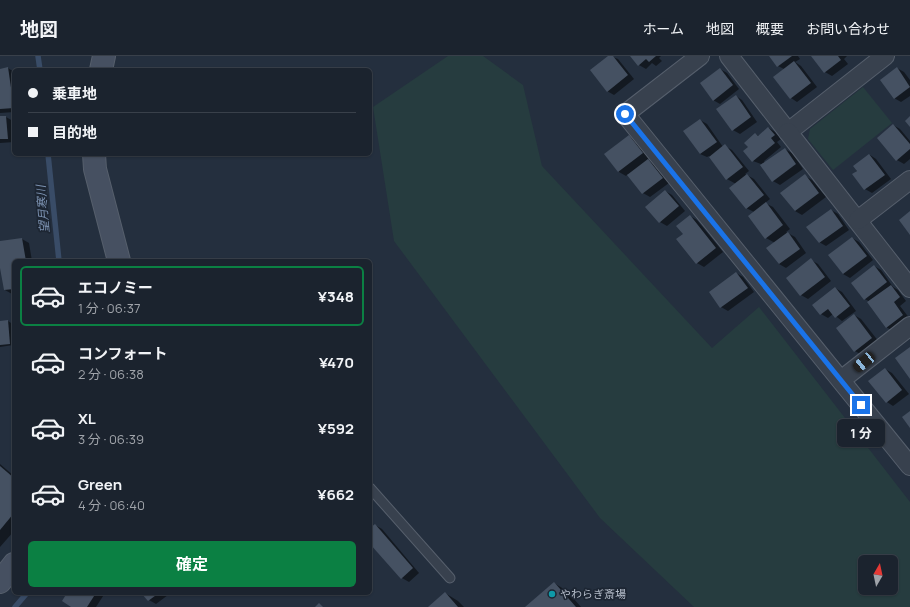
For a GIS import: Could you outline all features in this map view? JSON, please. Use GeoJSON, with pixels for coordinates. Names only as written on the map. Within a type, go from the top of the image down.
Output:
{"type":"FeatureCollection","features":[{"type":"Feature","properties":{"kind":"street"},"geometry":{"type":"LineString","coordinates":[[101,68],[104,56]]}},
{"type":"Feature","properties":{"kind":"street"},"geometry":{"type":"LineString","coordinates":[[700,56],[625,114],[910,466]]}},
{"type":"Feature","properties":{"kind":"street"},"geometry":{"type":"LineString","coordinates":[[729,56],[910,288]]}},
{"type":"Feature","properties":{"kind":"street"},"geometry":{"type":"LineString","coordinates":[[788,132],[885,56]]}},
{"type":"Feature","properties":{"kind":"street"},"geometry":{"type":"LineString","coordinates":[[94,156],[95,169],[118,259]]}},
{"type":"Feature","properties":{"kind":"street"},"geometry":{"type":"LineString","coordinates":[[858,220],[910,180]]}},
{"type":"Feature","properties":{"kind":"street"},"geometry":{"type":"LineString","coordinates":[[841,380],[910,326]]}},
{"type":"Feature","properties":{"kind":"street"},"geometry":{"type":"LineString","coordinates":[[0,582],[12,567]]}},
{"type":"Feature","properties":{"kind":"lane"},"geometry":{"type":"LineString","coordinates":[[372,490],[450,578]]}},
{"type":"Feature","properties":{"kind":"green space"},"geometry":{"type":"Polygon","coordinates":[[[448,56],[483,56],[523,85],[542,166],[712,348],[759,307],[910,502],[910,607],[694,607],[600,518],[394,241],[373,107],[448,56]]]}},
{"type":"Feature","properties":{"kind":"green space"},"geometry":{"type":"Polygon","coordinates":[[[863,87],[892,123],[833,170],[808,139],[810,129],[863,87]]]}},
{"type":"Feature","properties":{"kind":"building"},"geometry":{"type":"Polygon","coordinates":[[[608,56],[613,56],[628,75],[607,92],[590,70],[608,56]]]}},
{"type":"Feature","properties":{"kind":"building"},"geometry":{"type":"Polygon","coordinates":[[[630,56],[656,56],[649,62],[646,59],[638,66],[630,56]]]}},
{"type":"Feature","properties":{"kind":"building"},"geometry":{"type":"Polygon","coordinates":[[[769,56],[792,56],[777,67],[769,56]]]}},
{"type":"Feature","properties":{"kind":"building"},"geometry":{"type":"Polygon","coordinates":[[[811,56],[838,56],[841,60],[824,73],[811,56]]]}},
{"type":"Feature","properties":{"kind":"building"},"geometry":{"type":"Polygon","coordinates":[[[794,61],[811,83],[790,99],[773,77],[794,61]]]}},
{"type":"Feature","properties":{"kind":"building"},"geometry":{"type":"Polygon","coordinates":[[[8,67],[12,94],[12,108],[0,109],[0,69],[8,67]]]}},
{"type":"Feature","properties":{"kind":"building"},"geometry":{"type":"Polygon","coordinates":[[[897,67],[910,87],[894,99],[880,80],[897,67]]]}},
{"type":"Feature","properties":{"kind":"building"},"geometry":{"type":"Polygon","coordinates":[[[720,68],[733,85],[713,101],[700,83],[720,68]]]}},
{"type":"Feature","properties":{"kind":"building"},"geometry":{"type":"Polygon","coordinates":[[[736,95],[751,117],[732,131],[716,109],[736,95]]]}},
{"type":"Feature","properties":{"kind":"building"},"geometry":{"type":"Polygon","coordinates":[[[0,116],[6,116],[8,139],[0,139],[0,116]]]}},
{"type":"Feature","properties":{"kind":"building"},"geometry":{"type":"Polygon","coordinates":[[[910,116],[910,127],[905,121],[910,116]]]}},
{"type":"Feature","properties":{"kind":"building"},"geometry":{"type":"Polygon","coordinates":[[[700,119],[717,142],[700,154],[683,131],[700,119]]]}},
{"type":"Feature","properties":{"kind":"building"},"geometry":{"type":"Polygon","coordinates":[[[893,124],[910,144],[910,149],[896,161],[877,138],[893,124]]]}},
{"type":"Feature","properties":{"kind":"building"},"geometry":{"type":"Polygon","coordinates":[[[768,127],[775,135],[771,138],[775,143],[752,162],[743,151],[748,147],[744,143],[755,133],[758,136],[768,127]]]}},
{"type":"Feature","properties":{"kind":"building"},"geometry":{"type":"Polygon","coordinates":[[[629,135],[643,153],[618,172],[604,154],[629,135]]]}},
{"type":"Feature","properties":{"kind":"building"},"geometry":{"type":"Polygon","coordinates":[[[725,144],[743,167],[726,180],[709,157],[725,144]]]}},
{"type":"Feature","properties":{"kind":"building"},"geometry":{"type":"Polygon","coordinates":[[[785,148],[796,164],[772,182],[760,165],[785,148]]]}},
{"type":"Feature","properties":{"kind":"building"},"geometry":{"type":"Polygon","coordinates":[[[869,154],[885,175],[864,190],[852,174],[857,171],[853,166],[869,154]]]}},
{"type":"Feature","properties":{"kind":"building"},"geometry":{"type":"Polygon","coordinates":[[[648,159],[663,178],[642,194],[627,175],[648,159]]]}},
{"type":"Feature","properties":{"kind":"building"},"geometry":{"type":"Polygon","coordinates":[[[747,174],[764,195],[746,209],[729,188],[747,174]]]}},
{"type":"Feature","properties":{"kind":"building"},"geometry":{"type":"Polygon","coordinates":[[[805,174],[819,193],[795,211],[780,193],[805,174]]]}},
{"type":"Feature","properties":{"kind":"building"},"geometry":{"type":"Polygon","coordinates":[[[665,190],[679,206],[659,223],[645,207],[665,190]]]}},
{"type":"Feature","properties":{"kind":"building"},"geometry":{"type":"Polygon","coordinates":[[[766,202],[783,225],[765,239],[748,216],[766,202]]]}},
{"type":"Feature","properties":{"kind":"building"},"geometry":{"type":"Polygon","coordinates":[[[831,209],[843,226],[819,243],[806,227],[831,209]]]}},
{"type":"Feature","properties":{"kind":"building"},"geometry":{"type":"Polygon","coordinates":[[[910,211],[910,235],[899,220],[910,211]]]}},
{"type":"Feature","properties":{"kind":"building"},"geometry":{"type":"Polygon","coordinates":[[[690,215],[716,248],[696,264],[676,239],[683,234],[676,226],[690,215]]]}},
{"type":"Feature","properties":{"kind":"building"},"geometry":{"type":"Polygon","coordinates":[[[788,232],[800,249],[779,264],[766,248],[788,232]]]}},
{"type":"Feature","properties":{"kind":"building"},"geometry":{"type":"Polygon","coordinates":[[[852,237],[867,256],[843,274],[828,255],[852,237]]]}},
{"type":"Feature","properties":{"kind":"building"},"geometry":{"type":"Polygon","coordinates":[[[22,238],[26,259],[12,259],[12,289],[4,290],[0,268],[0,241],[22,238]]]}},
{"type":"Feature","properties":{"kind":"building"},"geometry":{"type":"Polygon","coordinates":[[[811,258],[825,277],[800,296],[786,278],[811,258]]]}},
{"type":"Feature","properties":{"kind":"building"},"geometry":{"type":"Polygon","coordinates":[[[874,265],[887,282],[864,300],[851,283],[874,265]]]}},
{"type":"Feature","properties":{"kind":"building"},"geometry":{"type":"Polygon","coordinates":[[[736,272],[748,288],[720,308],[709,292],[736,272]]]}},
{"type":"Feature","properties":{"kind":"building"},"geometry":{"type":"Polygon","coordinates":[[[891,285],[900,297],[894,302],[903,315],[886,328],[867,302],[891,285]]]}},
{"type":"Feature","properties":{"kind":"building"},"geometry":{"type":"Polygon","coordinates":[[[835,287],[850,306],[835,318],[828,309],[820,315],[812,305],[835,287]]]}},
{"type":"Feature","properties":{"kind":"building"},"geometry":{"type":"Polygon","coordinates":[[[854,314],[872,338],[854,352],[836,328],[854,314]]]}},
{"type":"Feature","properties":{"kind":"building"},"geometry":{"type":"Polygon","coordinates":[[[8,320],[10,344],[0,345],[0,321],[8,320]]]}},
{"type":"Feature","properties":{"kind":"building"},"geometry":{"type":"Polygon","coordinates":[[[910,347],[910,379],[895,358],[910,347]]]}},
{"type":"Feature","properties":{"kind":"building"},"geometry":{"type":"Polygon","coordinates":[[[885,368],[902,390],[886,403],[868,381],[885,368]]]}},
{"type":"Feature","properties":{"kind":"building"},"geometry":{"type":"Polygon","coordinates":[[[910,411],[910,428],[902,417],[910,411]]]}},
{"type":"Feature","properties":{"kind":"building"},"geometry":{"type":"Polygon","coordinates":[[[0,466],[12,476],[12,515],[0,530],[0,466]]]}},
{"type":"Feature","properties":{"kind":"building"},"geometry":{"type":"Polygon","coordinates":[[[375,524],[413,568],[401,579],[372,546],[372,526],[375,524]]]}},
{"type":"Feature","properties":{"kind":"building","name":"やわらぎ斎場"},"geometry":{"type":"Polygon","coordinates":[[[554,582],[576,607],[525,607],[554,582]]]}},
{"type":"Feature","properties":{"kind":"building"},"geometry":{"type":"Polygon","coordinates":[[[445,592],[458,607],[428,607],[445,592]]]}},
{"type":"Feature","properties":{"kind":"building"},"geometry":{"type":"Polygon","coordinates":[[[66,595],[95,595],[87,607],[71,607],[62,601],[66,595]]]}},
{"type":"Feature","properties":{"kind":"building"},"geometry":{"type":"Polygon","coordinates":[[[143,595],[156,595],[148,601],[143,595]]]}},
{"type":"Feature","properties":{"kind":"building"},"geometry":{"type":"Polygon","coordinates":[[[319,603],[323,607],[315,607],[319,603]]]}},
{"type":"Feature","properties":{"kind":"waterway","name":"望月寒川"},"geometry":{"type":"LineString","coordinates":[[38,56],[40,68]]}},
{"type":"Feature","properties":{"kind":"waterway","name":"望月寒川"},"geometry":{"type":"LineString","coordinates":[[48,156],[59,259]]}},
{"type":"Feature","properties":{"kind":"waterway","name":"望月寒川"},"geometry":{"type":"LineString","coordinates":[[15,607],[25,595]]}},
{"type":"Feature","properties":{"kind":"place","name":"やわらぎ斎場"},"geometry":{"type":"Point","coordinates":[552,594]}},
{"type":"Feature","properties":{"kind":"route"},"geometry":{"type":"LineString","coordinates":[[625,114],[861,405]]}}]}
